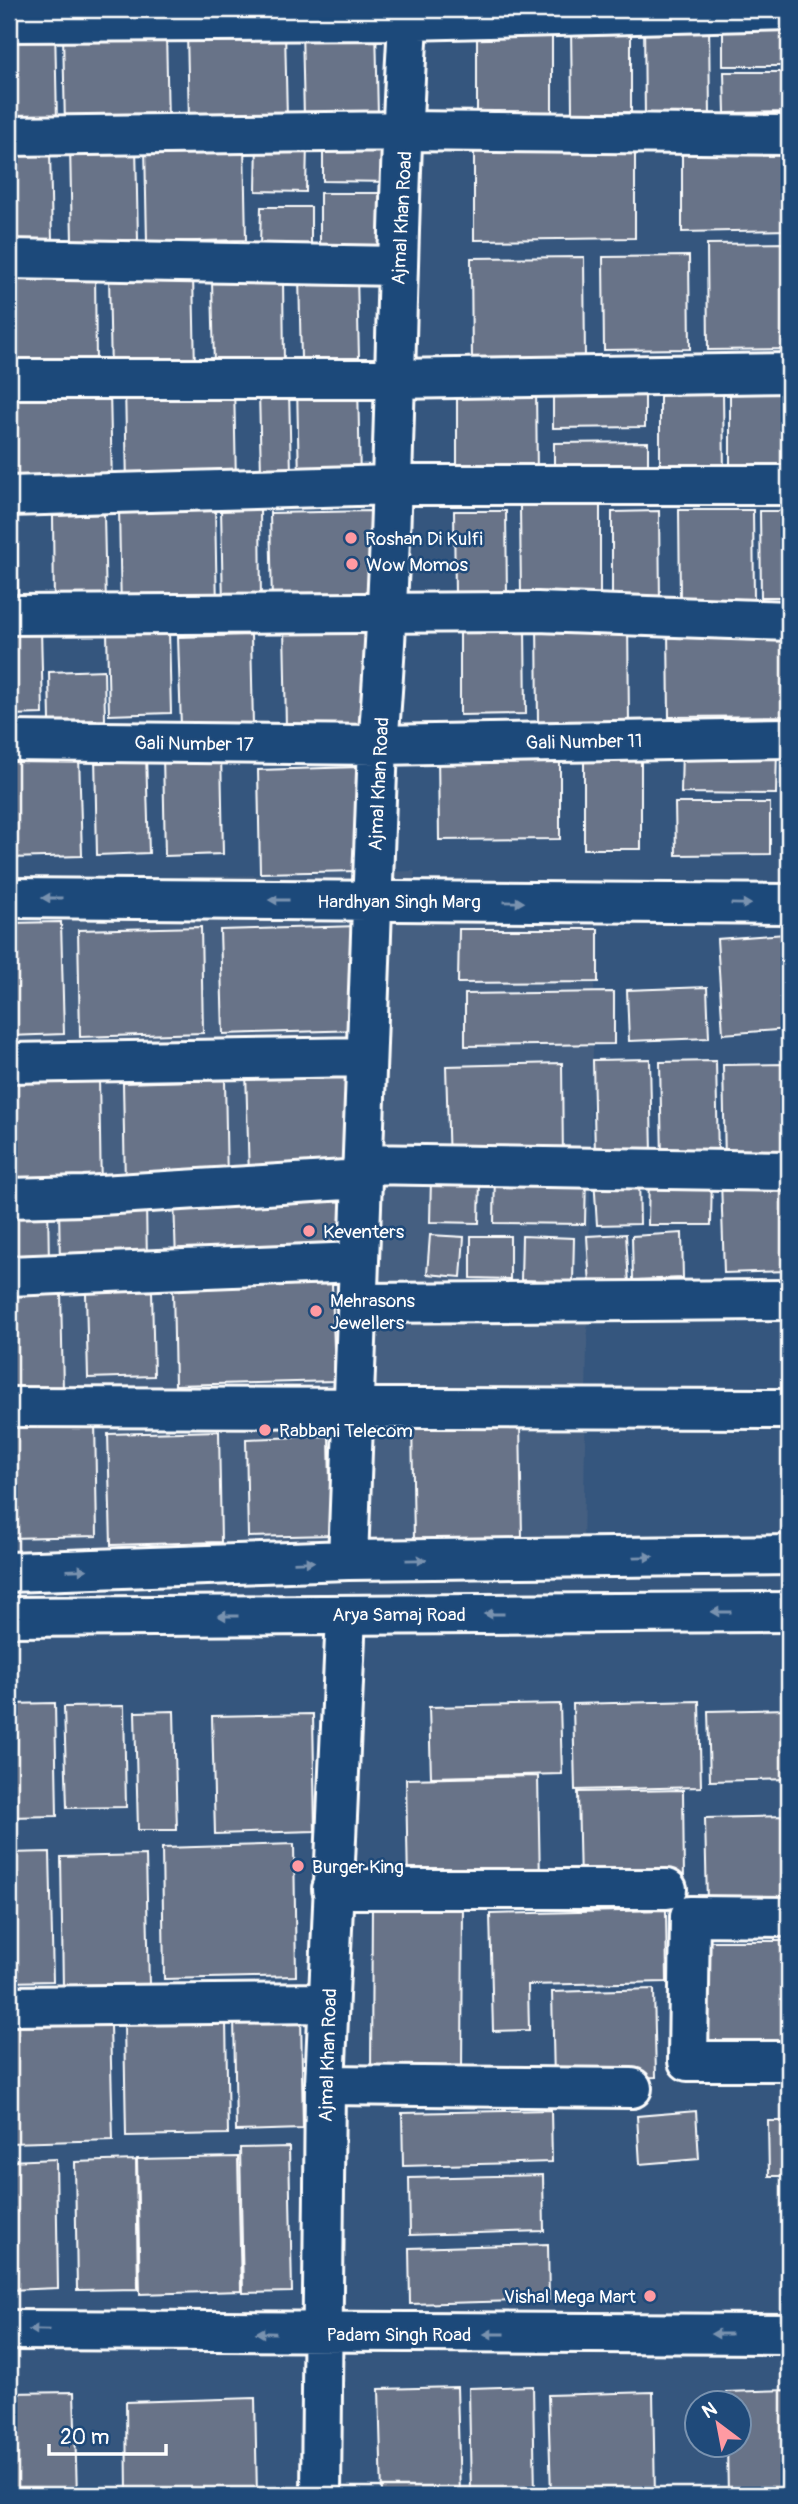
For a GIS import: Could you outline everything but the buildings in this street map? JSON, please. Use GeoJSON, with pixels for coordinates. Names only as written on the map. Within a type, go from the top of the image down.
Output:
{"type":"FeatureCollection","features":[{"type":"Feature","properties":{"kind":"street"},"geometry":{"type":"LineString","coordinates":[[9,22],[789,10]]}},
{"type":"Feature","properties":{"kind":"street","name":"Ajmal Khan Road"},"geometry":{"type":"LineString","coordinates":[[348,1560],[378,745],[389,613],[390,485],[409,14]]}},
{"type":"Feature","properties":{"kind":"street"},"geometry":{"type":"LineString","coordinates":[[9,136],[405,131],[789,135]]}},
{"type":"Feature","properties":{"kind":"street"},"geometry":{"type":"LineString","coordinates":[[9,259],[398,266]]}},
{"type":"Feature","properties":{"kind":"street"},"geometry":{"type":"LineString","coordinates":[[9,379],[394,379],[789,373]]}},
{"type":"Feature","properties":{"kind":"street"},"geometry":{"type":"LineString","coordinates":[[9,496],[390,485],[789,485]]}},
{"type":"Feature","properties":{"kind":"street"},"geometry":{"type":"LineString","coordinates":[[9,615],[537,612],[789,621]]}},
{"type":"Feature","properties":{"kind":"street","name":"Gali Number 11"},"geometry":{"type":"LineString","coordinates":[[378,745],[789,738]]}},
{"type":"Feature","properties":{"kind":"street","name":"Gali Number 17"},"geometry":{"type":"LineString","coordinates":[[9,741],[378,745]]}},
{"type":"Feature","properties":{"kind":"street","name":"Hardhyan Singh Marg"},"geometry":{"type":"LineString","coordinates":[[9,898],[789,904]]}},
{"type":"Feature","properties":{"kind":"street"},"geometry":{"type":"LineString","coordinates":[[9,1063],[366,1057]]}},
{"type":"Feature","properties":{"kind":"street"},"geometry":{"type":"LineString","coordinates":[[9,1198],[84,1196],[362,1172],[789,1171]]}},
{"type":"Feature","properties":{"kind":"street"},"geometry":{"type":"LineString","coordinates":[[9,1276],[357,1262]]}},
{"type":"Feature","properties":{"kind":"street"},"geometry":{"type":"LineString","coordinates":[[356,1303],[789,1300]]}},
{"type":"Feature","properties":{"kind":"street"},"geometry":{"type":"LineString","coordinates":[[9,1407],[789,1409]]}},
{"type":"Feature","properties":{"kind":"street"},"geometry":{"type":"LineString","coordinates":[[9,1572],[348,1560],[789,1555]]}},
{"type":"Feature","properties":{"kind":"street","name":"Arya Samaj Road"},"geometry":{"type":"LineString","coordinates":[[9,1617],[789,1612]]}},
{"type":"Feature","properties":{"kind":"street","name":"Ajmal Khan Road"},"geometry":{"type":"LineString","coordinates":[[321,2495],[325,2085],[346,1615]]}},
{"type":"Feature","properties":{"kind":"street"},"geometry":{"type":"LineString","coordinates":[[332,1889],[667,1889]]}},
{"type":"Feature","properties":{"kind":"street"},"geometry":{"type":"LineString","coordinates":[[789,1917],[690,1916],[688,2062],[789,2061]]}},
{"type":"Feature","properties":{"kind":"street"},"geometry":{"type":"LineString","coordinates":[[9,2006],[328,2003]]}},
{"type":"Feature","properties":{"kind":"street"},"geometry":{"type":"LineString","coordinates":[[325,2085],[632,2088]]}},
{"type":"Feature","properties":{"kind":"street"},"geometry":{"type":"LineString","coordinates":[[704,2087],[789,2087]]}},
{"type":"Feature","properties":{"kind":"street","name":"Padam Singh Road"},"geometry":{"type":"LineString","coordinates":[[9,2329],[323,2334],[789,2334]]}},
{"type":"Feature","properties":{"kind":"shaded area"},"geometry":{"type":"Polygon","coordinates":[[[415,871],[411,897],[596,897],[583,1547],[229,1545],[9,1552],[9,882],[415,871]]]}},
{"type":"Feature","properties":{"kind":"place","name":"Roshan Di Kulfi"},"geometry":{"type":"Point","coordinates":[351,538]}},
{"type":"Feature","properties":{"kind":"place","name":"Wow Momos"},"geometry":{"type":"Point","coordinates":[352,564]}},
{"type":"Feature","properties":{"kind":"place","name":"Keventers"},"geometry":{"type":"Point","coordinates":[309,1231]}},
{"type":"Feature","properties":{"kind":"place","name":"Mehrasons Jewellers"},"geometry":{"type":"Point","coordinates":[316,1311]}},
{"type":"Feature","properties":{"kind":"place","name":"Rabbani Telecom"},"geometry":{"type":"Point","coordinates":[265,1430]}},
{"type":"Feature","properties":{"kind":"place","name":"Burger King"},"geometry":{"type":"Point","coordinates":[298,1866]}},
{"type":"Feature","properties":{"kind":"place","name":"Vishal Mega Mart"},"geometry":{"type":"Point","coordinates":[650,2296]}}]}
